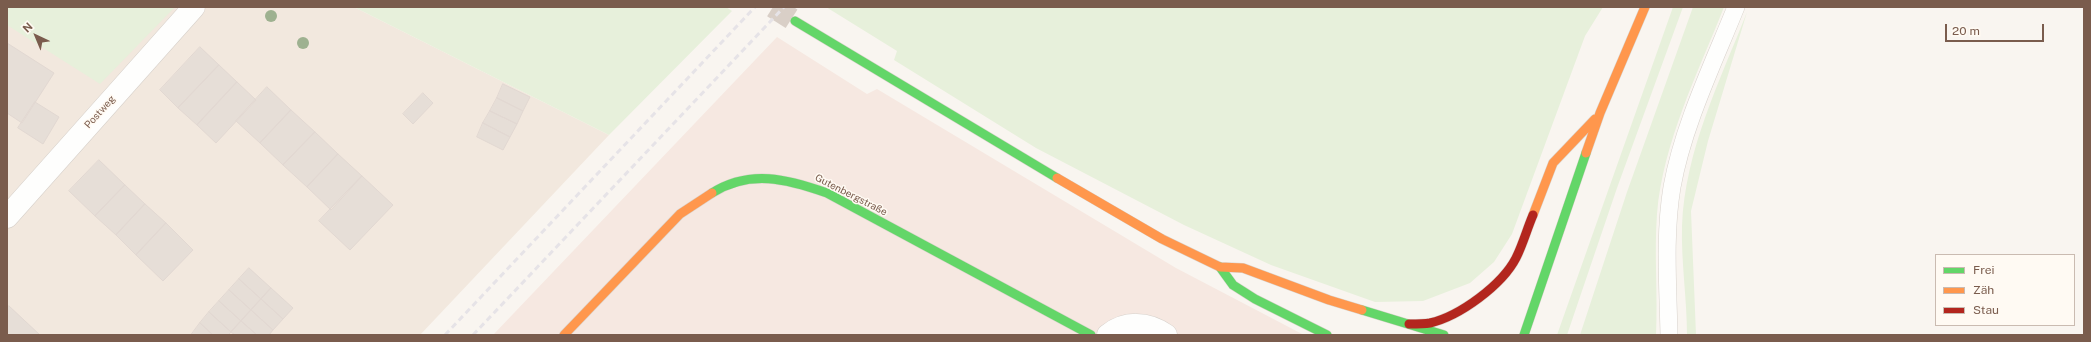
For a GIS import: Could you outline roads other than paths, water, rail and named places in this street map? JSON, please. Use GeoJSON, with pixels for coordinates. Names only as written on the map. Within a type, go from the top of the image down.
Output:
{"type":"FeatureCollection","features":[{"type":"Feature","properties":{"kind":"street","name":"Postweg"},"geometry":{"type":"LineString","coordinates":[[7,217],[194,7]]}},
{"type":"Feature","properties":{"kind":"street"},"geometry":{"type":"LineString","coordinates":[[1524,335],[1600,114],[1645,7]]}},
{"type":"Feature","properties":{"kind":"street"},"geometry":{"type":"LineString","coordinates":[[795,21],[1026,160],[1162,239],[1220,268],[1233,285],[1255,299],[1327,335]]}},
{"type":"Feature","properties":{"kind":"street"},"geometry":{"type":"LineString","coordinates":[[1409,324],[1430,323],[1455,313],[1480,297],[1505,274],[1516,258],[1553,163],[1600,114]]}},
{"type":"Feature","properties":{"kind":"street","name":"Gutenbergstraße"},"geometry":{"type":"LineString","coordinates":[[564,335],[680,214],[718,188],[756,176],[790,179],[827,193],[1091,335]]}},
{"type":"Feature","properties":{"kind":"street"},"geometry":{"type":"LineString","coordinates":[[1220,268],[1243,268],[1329,300],[1444,335]]}},
{"type":"Feature","properties":{"kind":"street"},"geometry":{"type":"LineString","coordinates":[[1108,335],[1127,325],[1142,325],[1157,329],[1166,335]]}},
{"type":"Feature","properties":{"kind":"lane"},"geometry":{"type":"LineString","coordinates":[[1669,335],[1668,252],[1672,186],[1687,134],[1736,7]]}},
{"type":"Feature","properties":{"kind":"tunnel"},"geometry":{"type":"LineString","coordinates":[[773,7],[795,21]]}},
{"type":"Feature","properties":{"kind":"railway"},"geometry":{"type":"LineString","coordinates":[[445,335],[755,7]]}},
{"type":"Feature","properties":{"kind":"railway"},"geometry":{"type":"LineString","coordinates":[[473,335],[784,7]]}}]}
